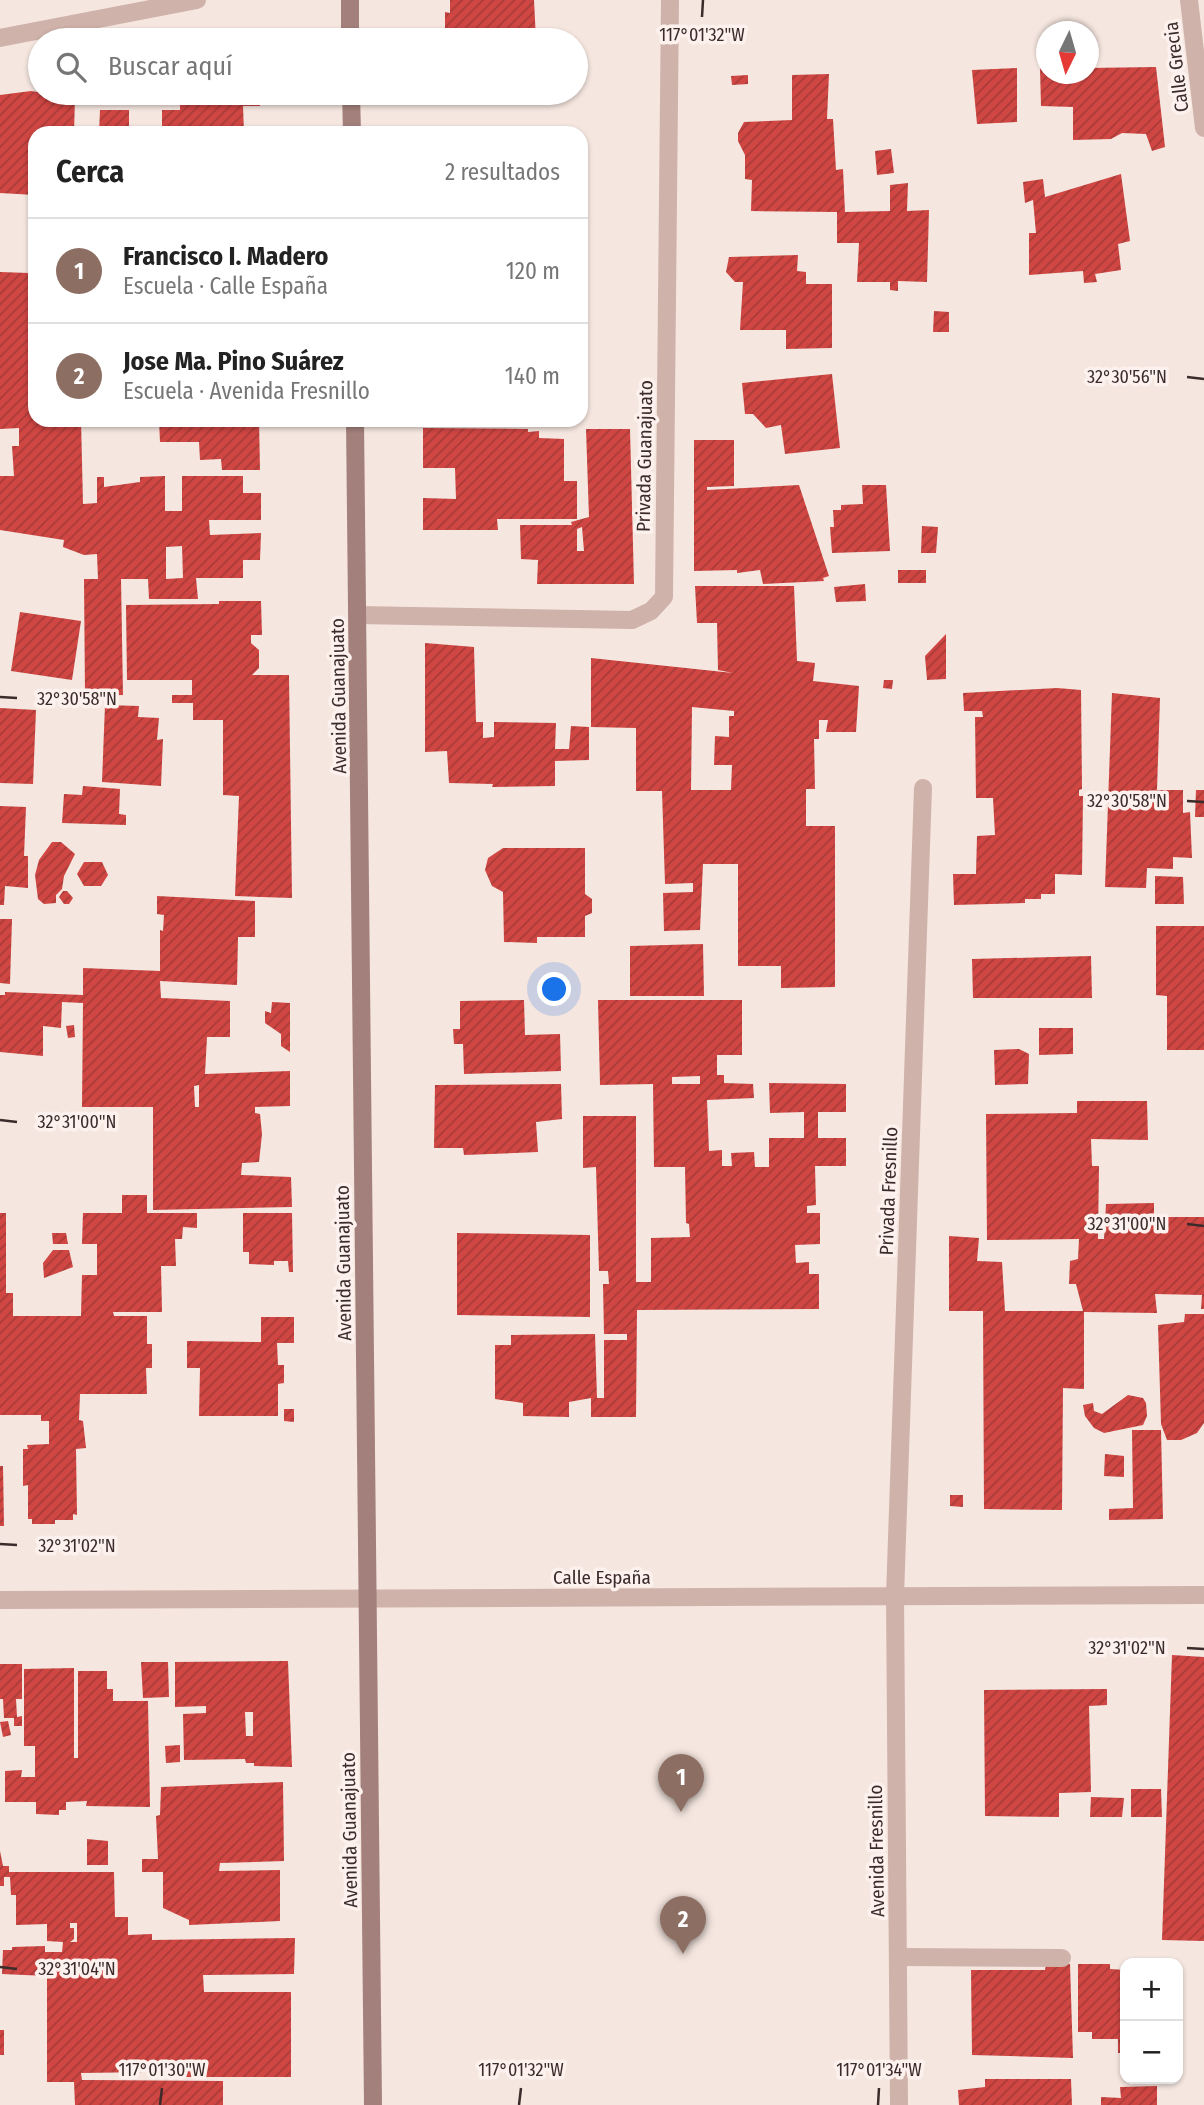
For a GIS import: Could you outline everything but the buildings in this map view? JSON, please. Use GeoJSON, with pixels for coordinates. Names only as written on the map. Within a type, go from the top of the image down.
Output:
{"type":"FeatureCollection","features":[{"type":"Feature","properties":{"kind":"street"},"geometry":{"type":"LineString","coordinates":[[52,28],[197,0]]}},
{"type":"Feature","properties":{"kind":"street"},"geometry":{"type":"LineString","coordinates":[[350,0],[350,28]]}},
{"type":"Feature","properties":{"kind":"street","name":"Privada Guanajuato"},"geometry":{"type":"LineString","coordinates":[[358,615],[632,620],[651,611],[664,597],[670,0]]}},
{"type":"Feature","properties":{"kind":"street","name":"Calle Grecia"},"geometry":{"type":"LineString","coordinates":[[1189,0],[1204,128]]}},
{"type":"Feature","properties":{"kind":"street"},"geometry":{"type":"LineString","coordinates":[[0,38],[28,33]]}},
{"type":"Feature","properties":{"kind":"street"},"geometry":{"type":"LineString","coordinates":[[351,105],[352,126]]}},
{"type":"Feature","properties":{"kind":"street","name":"Avenida Guanajuato"},"geometry":{"type":"LineString","coordinates":[[355,427],[373,2105]]}},
{"type":"Feature","properties":{"kind":"street","name":"Privada Fresnillo"},"geometry":{"type":"LineString","coordinates":[[894,1596],[923,788]]}},
{"type":"Feature","properties":{"kind":"street","name":"Calle España"},"geometry":{"type":"LineString","coordinates":[[0,1600],[1204,1595]]}},
{"type":"Feature","properties":{"kind":"street","name":"Avenida Fresnillo"},"geometry":{"type":"LineString","coordinates":[[894,1596],[899,2105]]}},
{"type":"Feature","properties":{"kind":"street"},"geometry":{"type":"LineString","coordinates":[[898,1957],[1062,1958]]}},
{"type":"Feature","properties":{"kind":"place","name":"Francisco I. Madero"},"geometry":{"type":"Point","coordinates":[681,1812]}},
{"type":"Feature","properties":{"kind":"place","name":"Jose Ma. Pino Suárez"},"geometry":{"type":"Point","coordinates":[683,1954]}}]}
